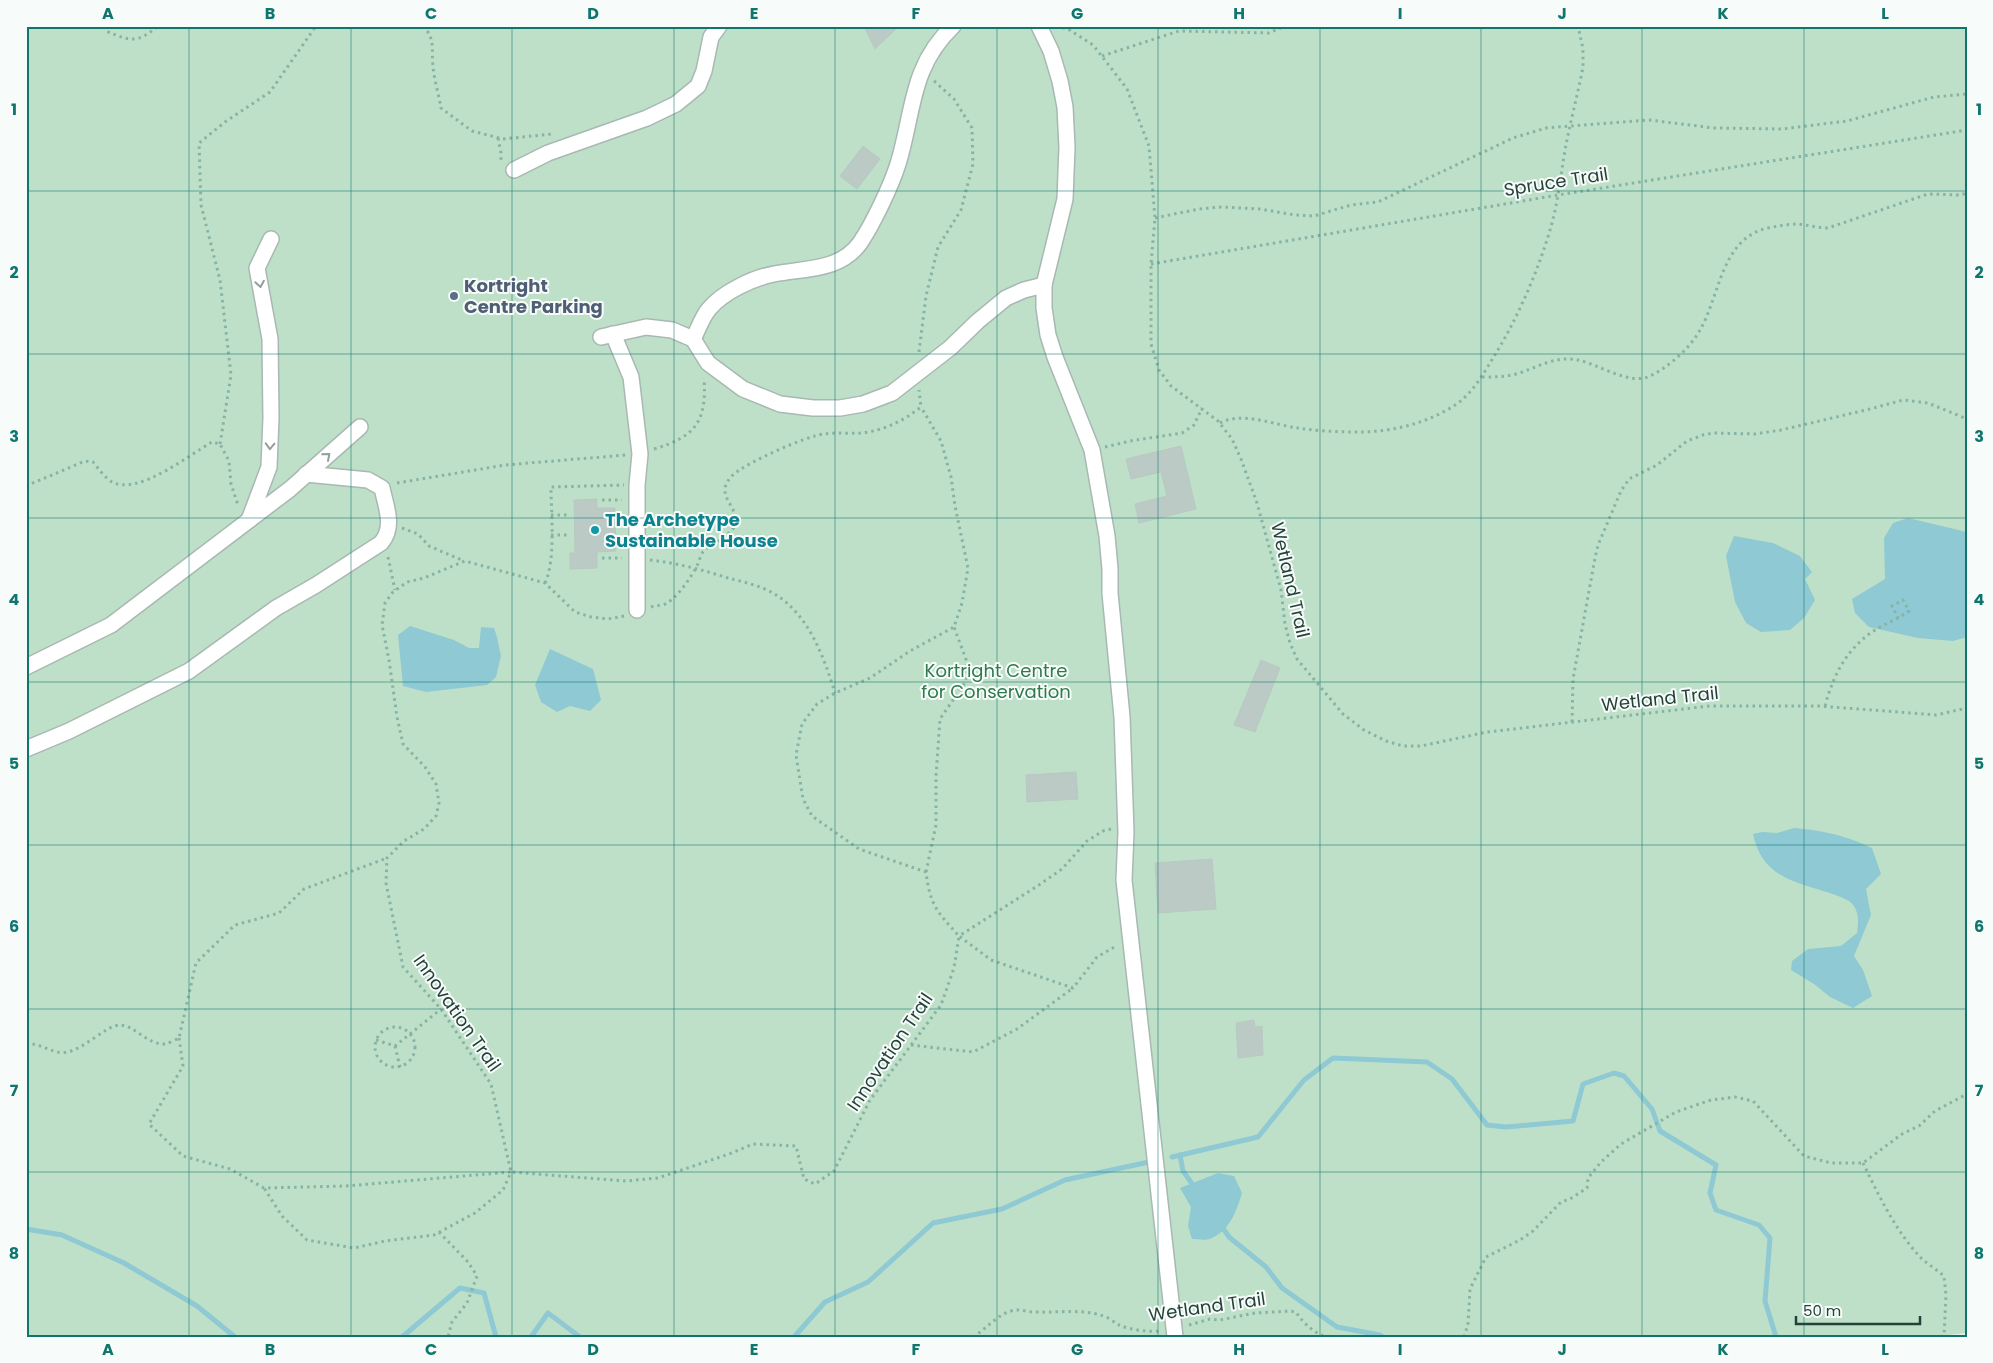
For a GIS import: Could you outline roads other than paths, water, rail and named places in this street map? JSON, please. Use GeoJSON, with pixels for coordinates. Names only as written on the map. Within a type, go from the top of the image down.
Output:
{"type":"FeatureCollection","features":[{"type":"Feature","properties":{"kind":"street"},"geometry":{"type":"LineString","coordinates":[[507,168],[647,118],[676,104],[698,86],[704,71],[711,37],[719,26]]}},
{"type":"Feature","properties":{"kind":"street"},"geometry":{"type":"LineString","coordinates":[[693,339],[709,309],[739,285],[774,274],[806,271],[842,260],[860,243],[885,196],[898,164],[922,70],[938,41],[953,26]]}},
{"type":"Feature","properties":{"kind":"street"},"geometry":{"type":"LineString","coordinates":[[1039,26],[1051,52],[1060,81],[1065,107],[1067,147],[1066,200],[1044,285],[1046,317],[1055,358],[1092,450],[1107,536],[1110,593],[1122,717],[1126,832],[1124,880],[1174,1333]]}},
{"type":"Feature","properties":{"kind":"street"},"geometry":{"type":"LineString","coordinates":[[244,525],[269,467],[271,418],[270,339],[257,268],[271,239]]}},
{"type":"Feature","properties":{"kind":"street"},"geometry":{"type":"LineString","coordinates":[[637,610],[637,492],[640,454],[631,377],[607,335],[646,327],[672,330],[693,339],[708,363],[743,389],[780,404],[840,408],[862,404],[892,394],[917,375],[1006,298],[1024,290],[1044,285]]}},
{"type":"Feature","properties":{"kind":"street"},"geometry":{"type":"LineString","coordinates":[[26,667],[111,625],[244,525],[360,427]]}},
{"type":"Feature","properties":{"kind":"street"},"geometry":{"type":"LineString","coordinates":[[26,749],[69,732],[190,671],[276,608],[381,543],[390,526],[382,488],[368,480],[306,474]]}},
{"type":"Feature","properties":{"kind":"water"},"geometry":{"type":"Polygon","coordinates":[[[1908,518],[1967,532],[1967,637],[1953,641],[1918,638],[1869,627],[1855,613],[1852,599],[1885,579],[1884,538],[1893,523],[1908,518]]]}},
{"type":"Feature","properties":{"kind":"water"},"geometry":{"type":"Polygon","coordinates":[[[1734,536],[1773,543],[1800,556],[1812,572],[1805,579],[1815,600],[1804,618],[1790,630],[1761,632],[1746,623],[1735,602],[1726,556],[1734,536]]]}},
{"type":"Feature","properties":{"kind":"water"},"geometry":{"type":"Polygon","coordinates":[[[410,626],[454,640],[469,648],[479,648],[481,627],[494,628],[501,656],[496,677],[487,685],[426,692],[403,686],[398,635],[410,626]]]}},
{"type":"Feature","properties":{"kind":"water"},"geometry":{"type":"Polygon","coordinates":[[[550,649],[593,669],[601,700],[590,711],[570,706],[557,712],[541,702],[535,685],[550,649]]]}},
{"type":"Feature","properties":{"kind":"water"},"geometry":{"type":"Polygon","coordinates":[[[1794,828],[1834,834],[1872,848],[1881,874],[1866,889],[1871,915],[1854,956],[1863,970],[1872,996],[1853,1008],[1830,997],[1814,984],[1791,970],[1792,961],[1808,949],[1841,946],[1857,933],[1858,921],[1853,904],[1838,896],[1797,883],[1774,871],[1765,862],[1758,850],[1753,834],[1762,832],[1777,833],[1794,828]]]}},
{"type":"Feature","properties":{"kind":"water"},"geometry":{"type":"Polygon","coordinates":[[[1218,1173],[1234,1176],[1242,1193],[1238,1206],[1224,1230],[1212,1238],[1192,1239],[1188,1226],[1191,1207],[1180,1188],[1218,1173]]]}},
{"type":"Feature","properties":{"kind":"waterway"},"geometry":{"type":"LineString","coordinates":[[1172,1157],[1258,1137],[1304,1080],[1333,1058],[1427,1062],[1452,1079],[1487,1125],[1506,1127],[1573,1121],[1583,1084],[1614,1073],[1624,1076],[1652,1109],[1660,1131],[1716,1165],[1710,1193],[1716,1210],[1759,1225],[1770,1238],[1765,1301],[1776,1337]]}},
{"type":"Feature","properties":{"kind":"waterway"},"geometry":{"type":"LineString","coordinates":[[1180,1155],[1183,1171],[1195,1188]]}},
{"type":"Feature","properties":{"kind":"waterway"},"geometry":{"type":"LineString","coordinates":[[794,1337],[825,1302],[868,1282],[933,1223],[1002,1209],[1065,1180],[1149,1162]]}},
{"type":"Feature","properties":{"kind":"waterway"},"geometry":{"type":"LineString","coordinates":[[1221,1225],[1229,1237],[1266,1267],[1282,1288],[1337,1327],[1383,1337]]}},
{"type":"Feature","properties":{"kind":"waterway"},"geometry":{"type":"LineString","coordinates":[[26,1229],[62,1235],[124,1263],[197,1306],[235,1337]]}},
{"type":"Feature","properties":{"kind":"waterway"},"geometry":{"type":"LineString","coordinates":[[402,1337],[460,1288],[484,1293],[496,1337]]}},
{"type":"Feature","properties":{"kind":"waterway"},"geometry":{"type":"LineString","coordinates":[[531,1337],[548,1313],[580,1337]]}},
{"type":"Feature","properties":{"kind":"place","name":"Kortright Centre Parking"},"geometry":{"type":"Point","coordinates":[454,296]}},
{"type":"Feature","properties":{"kind":"place","name":"The Archetype Sustainable House"},"geometry":{"type":"Point","coordinates":[595,530]}},
{"type":"Feature","properties":{"kind":"park label","name":"Kortright Centre for Conservation"},"geometry":{"type":"Point","coordinates":[996,681]}}]}
